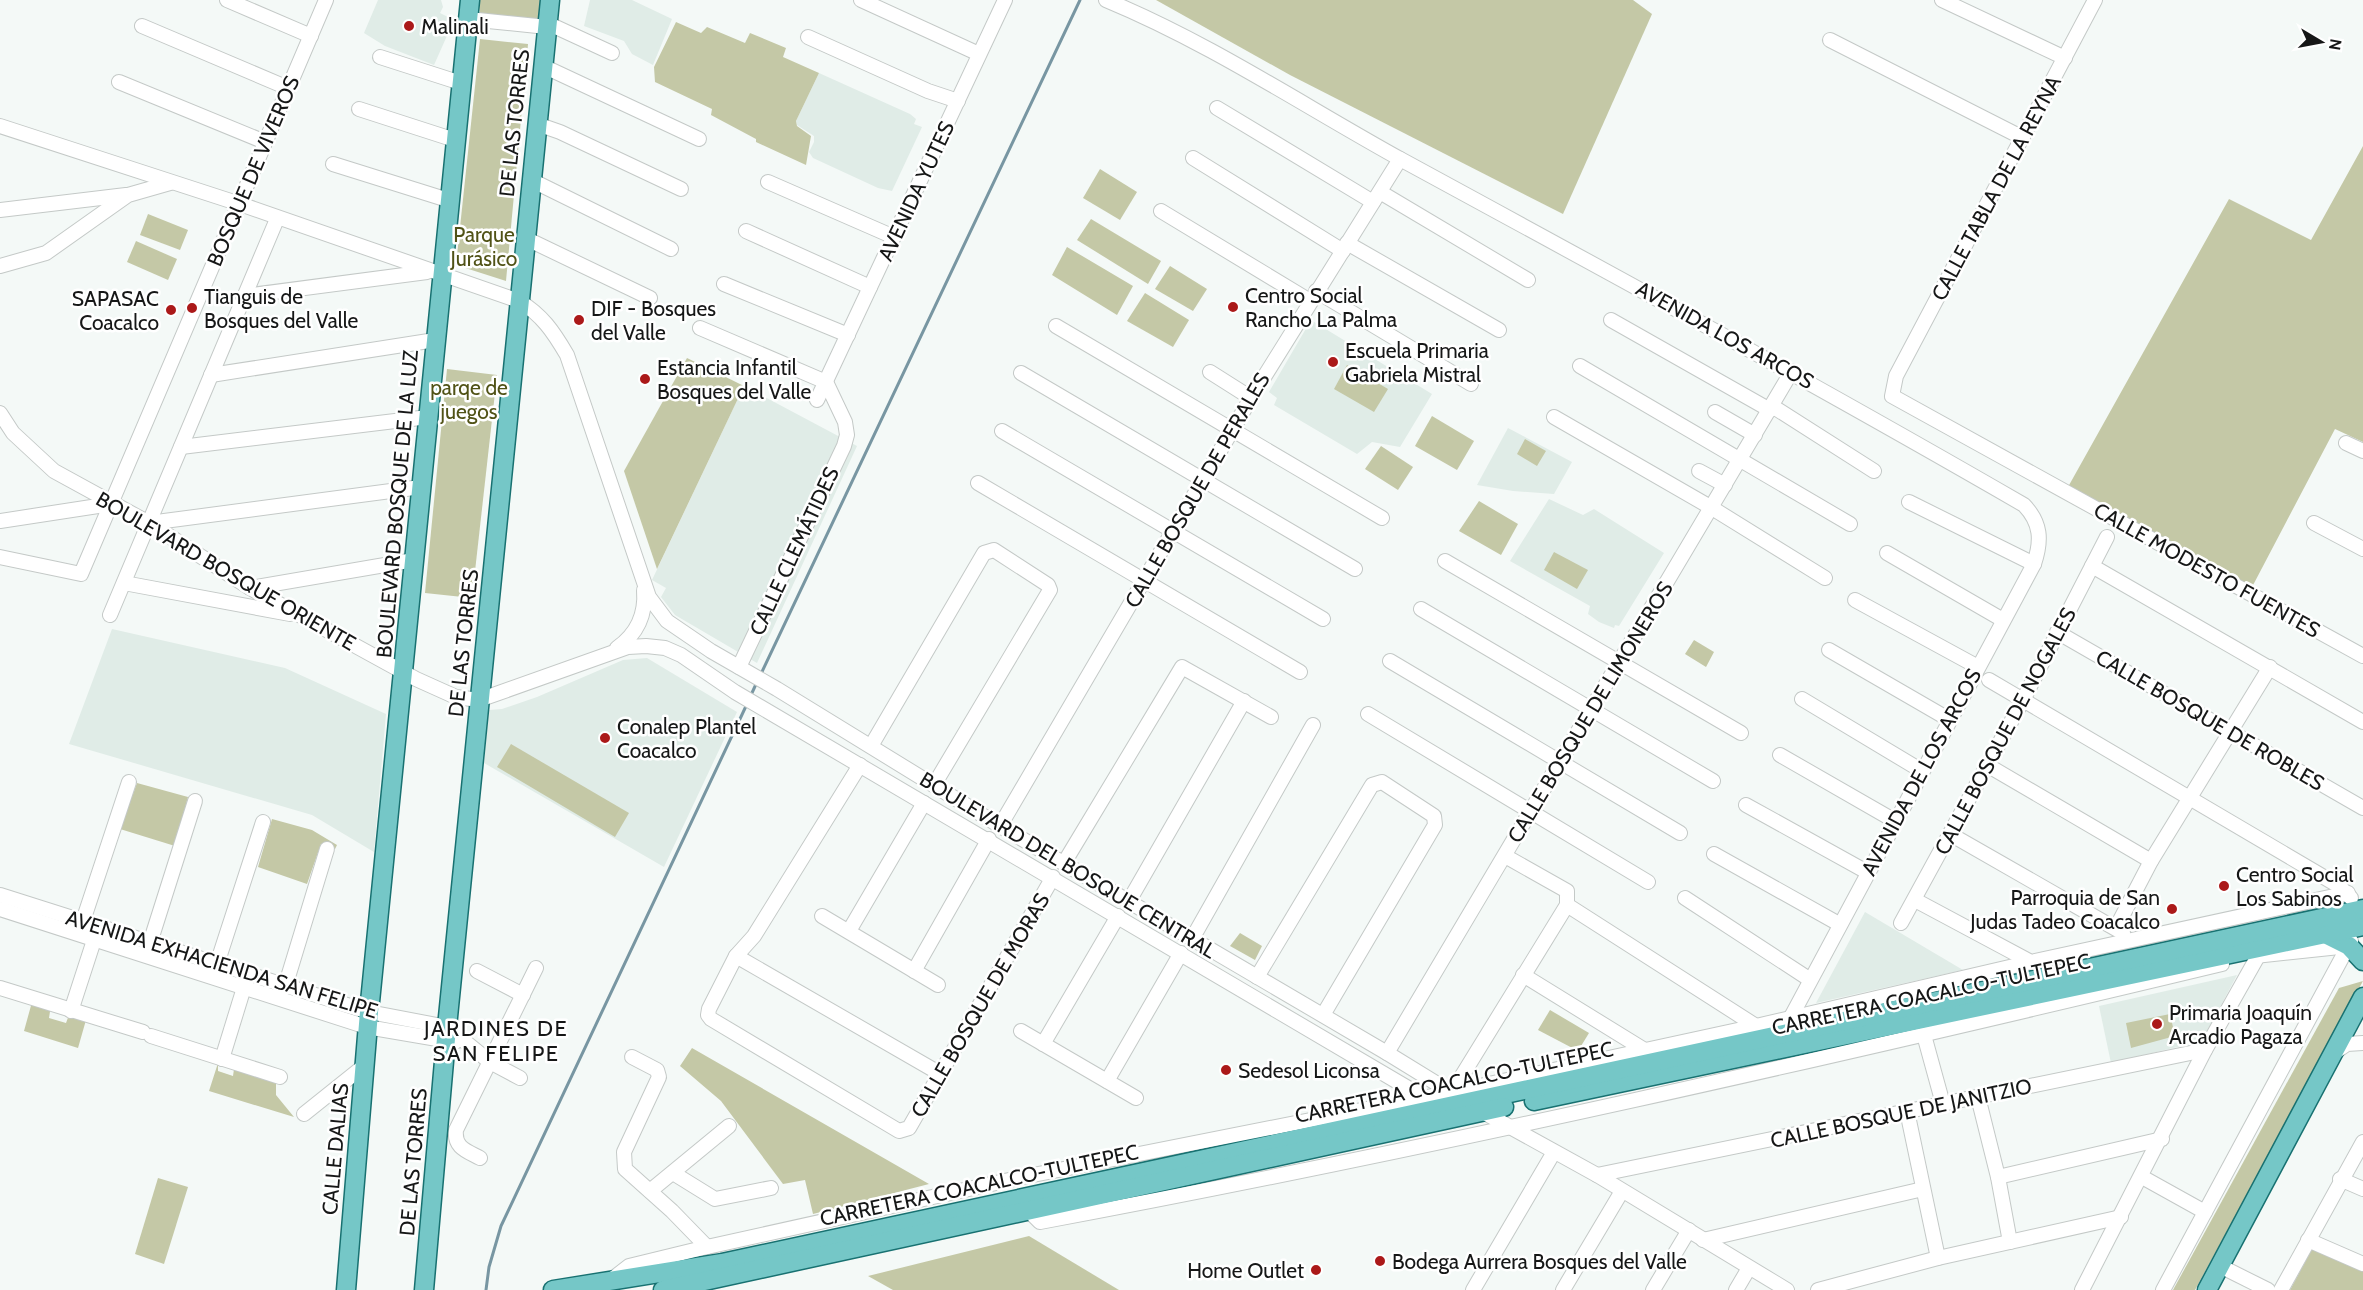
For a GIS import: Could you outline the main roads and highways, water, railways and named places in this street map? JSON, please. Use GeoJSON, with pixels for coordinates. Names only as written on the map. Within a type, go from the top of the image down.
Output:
{"type":"FeatureCollection","features":[{"type":"Feature","properties":{"kind":"main road","name":"BOULEVARD BOSQUE DE LA LUZ"},"geometry":{"type":"LineString","coordinates":[[368,1020],[435,340],[435,273],[448,200],[470,0]]}},
{"type":"Feature","properties":{"kind":"main road","name":"DE LAS TORRES"},"geometry":{"type":"LineString","coordinates":[[424,1290],[446,1034],[550,0]]}},
{"type":"Feature","properties":{"kind":"main road","name":"CARRETERA COACALCO-TULTEPEC"},"geometry":{"type":"LineString","coordinates":[[663,1290],[729,1283],[1466,1105],[2323,933],[2360,918]]}},
{"type":"Feature","properties":{"kind":"main road","name":"CARRETERA COACALCO-TULTEPEC"},"geometry":{"type":"LineString","coordinates":[[553,1290],[617,1287],[1466,1105],[2360,918]]}},
{"type":"Feature","properties":{"kind":"main road"},"geometry":{"type":"LineString","coordinates":[[2323,933],[2349,946],[2363,961]]}},
{"type":"Feature","properties":{"kind":"main road"},"geometry":{"type":"LineString","coordinates":[[2207,1290],[2363,997]]}},
{"type":"Feature","properties":{"kind":"main road","name":"CALLE DALIAS"},"geometry":{"type":"LineString","coordinates":[[346,1290],[368,1020]]}},
{"type":"Feature","properties":{"kind":"waterway"},"geometry":{"type":"LineString","coordinates":[[760,676],[1080,0]]}},
{"type":"Feature","properties":{"kind":"waterway"},"geometry":{"type":"LineString","coordinates":[[751,695],[757,682]]}},
{"type":"Feature","properties":{"kind":"waterway"},"geometry":{"type":"LineString","coordinates":[[486,1290],[489,1267],[501,1226],[747,704]]}},
{"type":"Feature","properties":{"kind":"place","name":"Malinali"},"geometry":{"type":"Point","coordinates":[409,26]}},
{"type":"Feature","properties":{"kind":"place","name":"Centro Social Rancho La Palma"},"geometry":{"type":"Point","coordinates":[1233,307]}},
{"type":"Feature","properties":{"kind":"place","name":"Tianguis de Bosques del Valle"},"geometry":{"type":"Point","coordinates":[192,308]}},
{"type":"Feature","properties":{"kind":"place","name":"SAPASAC Coacalco"},"geometry":{"type":"Point","coordinates":[171,310]}},
{"type":"Feature","properties":{"kind":"place","name":"DIF - Bosques del Valle"},"geometry":{"type":"Point","coordinates":[579,320]}},
{"type":"Feature","properties":{"kind":"place","name":"Escuela Primaria Gabriela Mistral"},"geometry":{"type":"Point","coordinates":[1333,362]}},
{"type":"Feature","properties":{"kind":"place","name":"Estancia Infantil Bosques del Valle"},"geometry":{"type":"Point","coordinates":[645,379]}},
{"type":"Feature","properties":{"kind":"place","name":"Conalep Plantel Coacalco"},"geometry":{"type":"Point","coordinates":[605,738]}},
{"type":"Feature","properties":{"kind":"place","name":"Centro Social Los Sabinos"},"geometry":{"type":"Point","coordinates":[2224,886]}},
{"type":"Feature","properties":{"kind":"place","name":"Parroquia de San Judas Tadeo Coacalco"},"geometry":{"type":"Point","coordinates":[2172,909]}},
{"type":"Feature","properties":{"kind":"place","name":"Primaria Joaquín Arcadio Pagaza"},"geometry":{"type":"Point","coordinates":[2157,1024]}},
{"type":"Feature","properties":{"kind":"place","name":"Sedesol Liconsa"},"geometry":{"type":"Point","coordinates":[1226,1070]}},
{"type":"Feature","properties":{"kind":"place","name":"Bodega Aurrera Bosques del Valle"},"geometry":{"type":"Point","coordinates":[1380,1261]}},
{"type":"Feature","properties":{"kind":"place","name":"Home Outlet"},"geometry":{"type":"Point","coordinates":[1316,1270]}},
{"type":"Feature","properties":{"kind":"district","name":"JARDINES DE SAN FELIPE"},"geometry":{"type":"Point","coordinates":[496,1040]}},
{"type":"Feature","properties":{"kind":"park label","name":"Parque Jurásico"},"geometry":{"type":"Point","coordinates":[484,246]}},
{"type":"Feature","properties":{"kind":"park label","name":"parqe de juegos"},"geometry":{"type":"Point","coordinates":[469,399]}}]}
